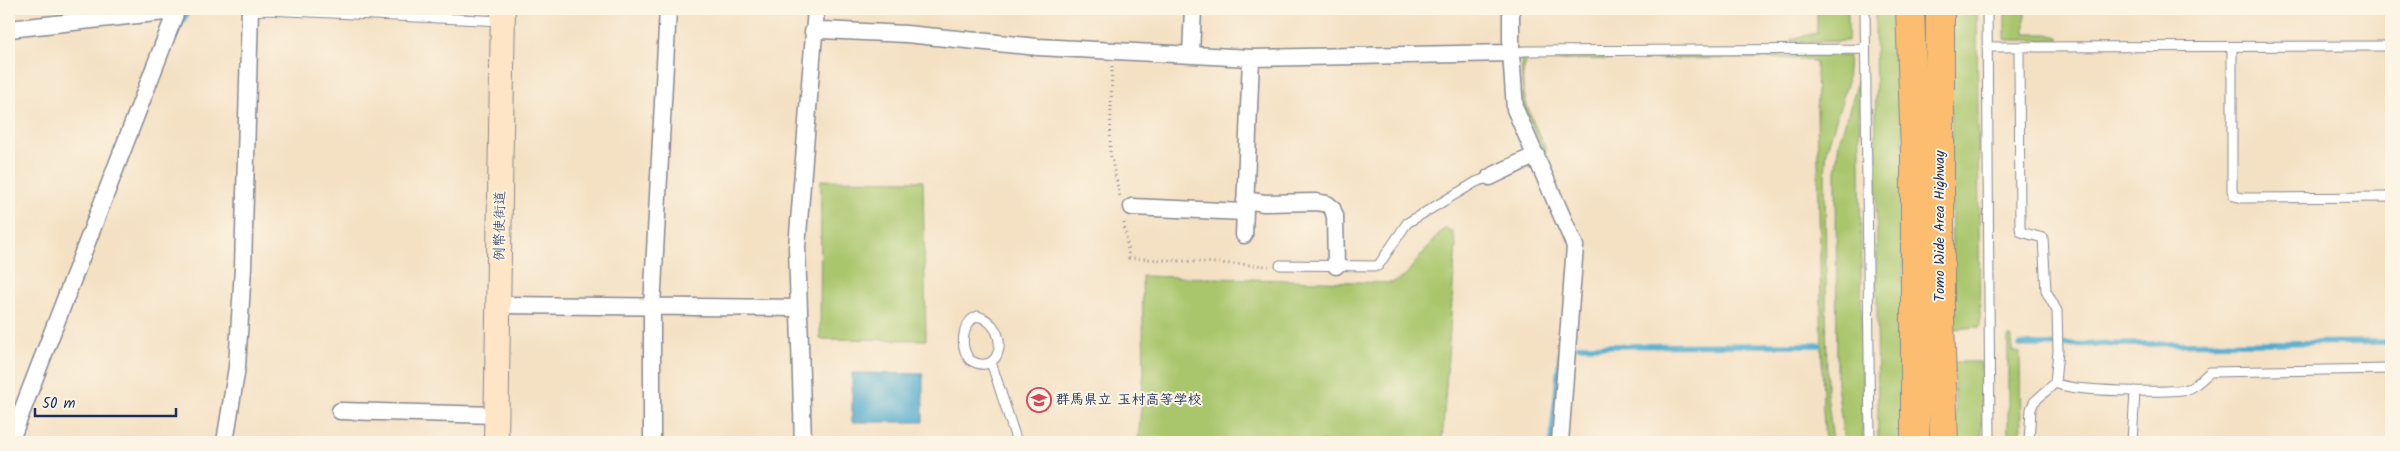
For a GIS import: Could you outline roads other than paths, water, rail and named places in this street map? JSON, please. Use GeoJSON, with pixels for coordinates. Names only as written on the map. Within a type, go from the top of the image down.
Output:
{"type":"FeatureCollection","features":[{"type":"Feature","properties":{"kind":"highway","name":"Tomo Wide Area Highway"},"geometry":{"type":"LineString","coordinates":[[1910,9],[1915,152],[1915,442]]}},
{"type":"Feature","properties":{"kind":"highway","name":"Tomo Wide Area Highway"},"geometry":{"type":"LineString","coordinates":[[1940,9],[1940,320],[1944,442]]}},
{"type":"Feature","properties":{"kind":"main road","name":"例幣使街道"},"geometry":{"type":"LineString","coordinates":[[496,442],[503,15]]}},
{"type":"Feature","properties":{"kind":"street"},"geometry":{"type":"LineString","coordinates":[[652,442],[652,307],[668,9]]}},
{"type":"Feature","properties":{"kind":"street"},"geometry":{"type":"LineString","coordinates":[[803,442],[797,247],[816,9]]}},
{"type":"Feature","properties":{"kind":"street"},"geometry":{"type":"LineString","coordinates":[[1191,54],[1193,9]]}},
{"type":"Feature","properties":{"kind":"street"},"geometry":{"type":"LineString","coordinates":[[1511,9],[1511,53],[1515,109],[1575,246],[1560,442]]}},
{"type":"Feature","properties":{"kind":"street"},"geometry":{"type":"LineString","coordinates":[[225,442],[237,367],[243,268],[250,10]]}},
{"type":"Feature","properties":{"kind":"street"},"geometry":{"type":"LineString","coordinates":[[9,29],[176,11],[10,442]]}},
{"type":"Feature","properties":{"kind":"street"},"geometry":{"type":"LineString","coordinates":[[813,32],[822,30],[906,34],[1029,46],[1251,58],[1511,53]]}},
{"type":"Feature","properties":{"kind":"street"},"geometry":{"type":"LineString","coordinates":[[1244,235],[1251,58]]}},
{"type":"Feature","properties":{"kind":"street"},"geometry":{"type":"LineString","coordinates":[[1490,178],[1536,154]]}},
{"type":"Feature","properties":{"kind":"street"},"geometry":{"type":"LineString","coordinates":[[1132,207],[1245,206],[1264,203],[1316,202],[1326,204],[1332,208],[1335,216],[1336,266]]}},
{"type":"Feature","properties":{"kind":"street"},"geometry":{"type":"LineString","coordinates":[[498,305],[799,308]]}},
{"type":"Feature","properties":{"kind":"street"},"geometry":{"type":"LineString","coordinates":[[340,411],[496,415]]}},
{"type":"Feature","properties":{"kind":"lane"},"geometry":{"type":"LineString","coordinates":[[1865,9],[1870,442]]}},
{"type":"Feature","properties":{"kind":"lane"},"geometry":{"type":"LineString","coordinates":[[1987,9],[1990,442]]}},
{"type":"Feature","properties":{"kind":"lane"},"geometry":{"type":"LineString","coordinates":[[250,10],[503,15]]}},
{"type":"Feature","properties":{"kind":"lane"},"geometry":{"type":"LineString","coordinates":[[1987,46],[2391,46]]}},
{"type":"Feature","properties":{"kind":"lane"},"geometry":{"type":"LineString","coordinates":[[2019,47],[2020,228],[2021,232],[2027,236],[2043,238],[2046,291],[2057,312],[2058,351],[2055,384],[2034,402],[2031,409],[2029,442]]}},
{"type":"Feature","properties":{"kind":"lane"},"geometry":{"type":"LineString","coordinates":[[2232,47],[2232,190],[2234,196],[2242,198],[2391,197]]}},
{"type":"Feature","properties":{"kind":"lane"},"geometry":{"type":"LineString","coordinates":[[1511,53],[1524,51],[1865,49]]}},
{"type":"Feature","properties":{"kind":"lane"},"geometry":{"type":"LineString","coordinates":[[1280,264],[1378,266],[1407,223],[1469,186],[1490,178]]}},
{"type":"Feature","properties":{"kind":"lane"},"geometry":{"type":"LineString","coordinates":[[978,316],[992,323],[999,337],[999,352],[991,362],[980,365],[966,356],[965,329],[967,322],[978,316]]}},
{"type":"Feature","properties":{"kind":"lane"},"geometry":{"type":"LineString","coordinates":[[991,362],[1017,442]]}},
{"type":"Feature","properties":{"kind":"lane"},"geometry":{"type":"LineString","coordinates":[[2055,384],[2072,388],[2135,391],[2190,388],[2210,372],[2391,369]]}},
{"type":"Feature","properties":{"kind":"lane"},"geometry":{"type":"LineString","coordinates":[[2132,442],[2135,391]]}},
{"type":"Feature","properties":{"kind":"water"},"geometry":{"type":"Polygon","coordinates":[[[852,373],[923,374],[923,422],[852,422],[852,373]]]}},
{"type":"Feature","properties":{"kind":"waterway"},"geometry":{"type":"LineString","coordinates":[[174,38],[189,9]]}},
{"type":"Feature","properties":{"kind":"waterway"},"geometry":{"type":"LineString","coordinates":[[2020,345],[2391,342]]}},
{"type":"Feature","properties":{"kind":"waterway"},"geometry":{"type":"LineString","coordinates":[[1579,346],[1819,345]]}},
{"type":"Feature","properties":{"kind":"waterway"},"geometry":{"type":"LineString","coordinates":[[1551,442],[1561,348]]}},
{"type":"Feature","properties":{"kind":"place","name":"群馬県立 玉村高等学校"},"geometry":{"type":"Point","coordinates":[1039,400]}}]}
